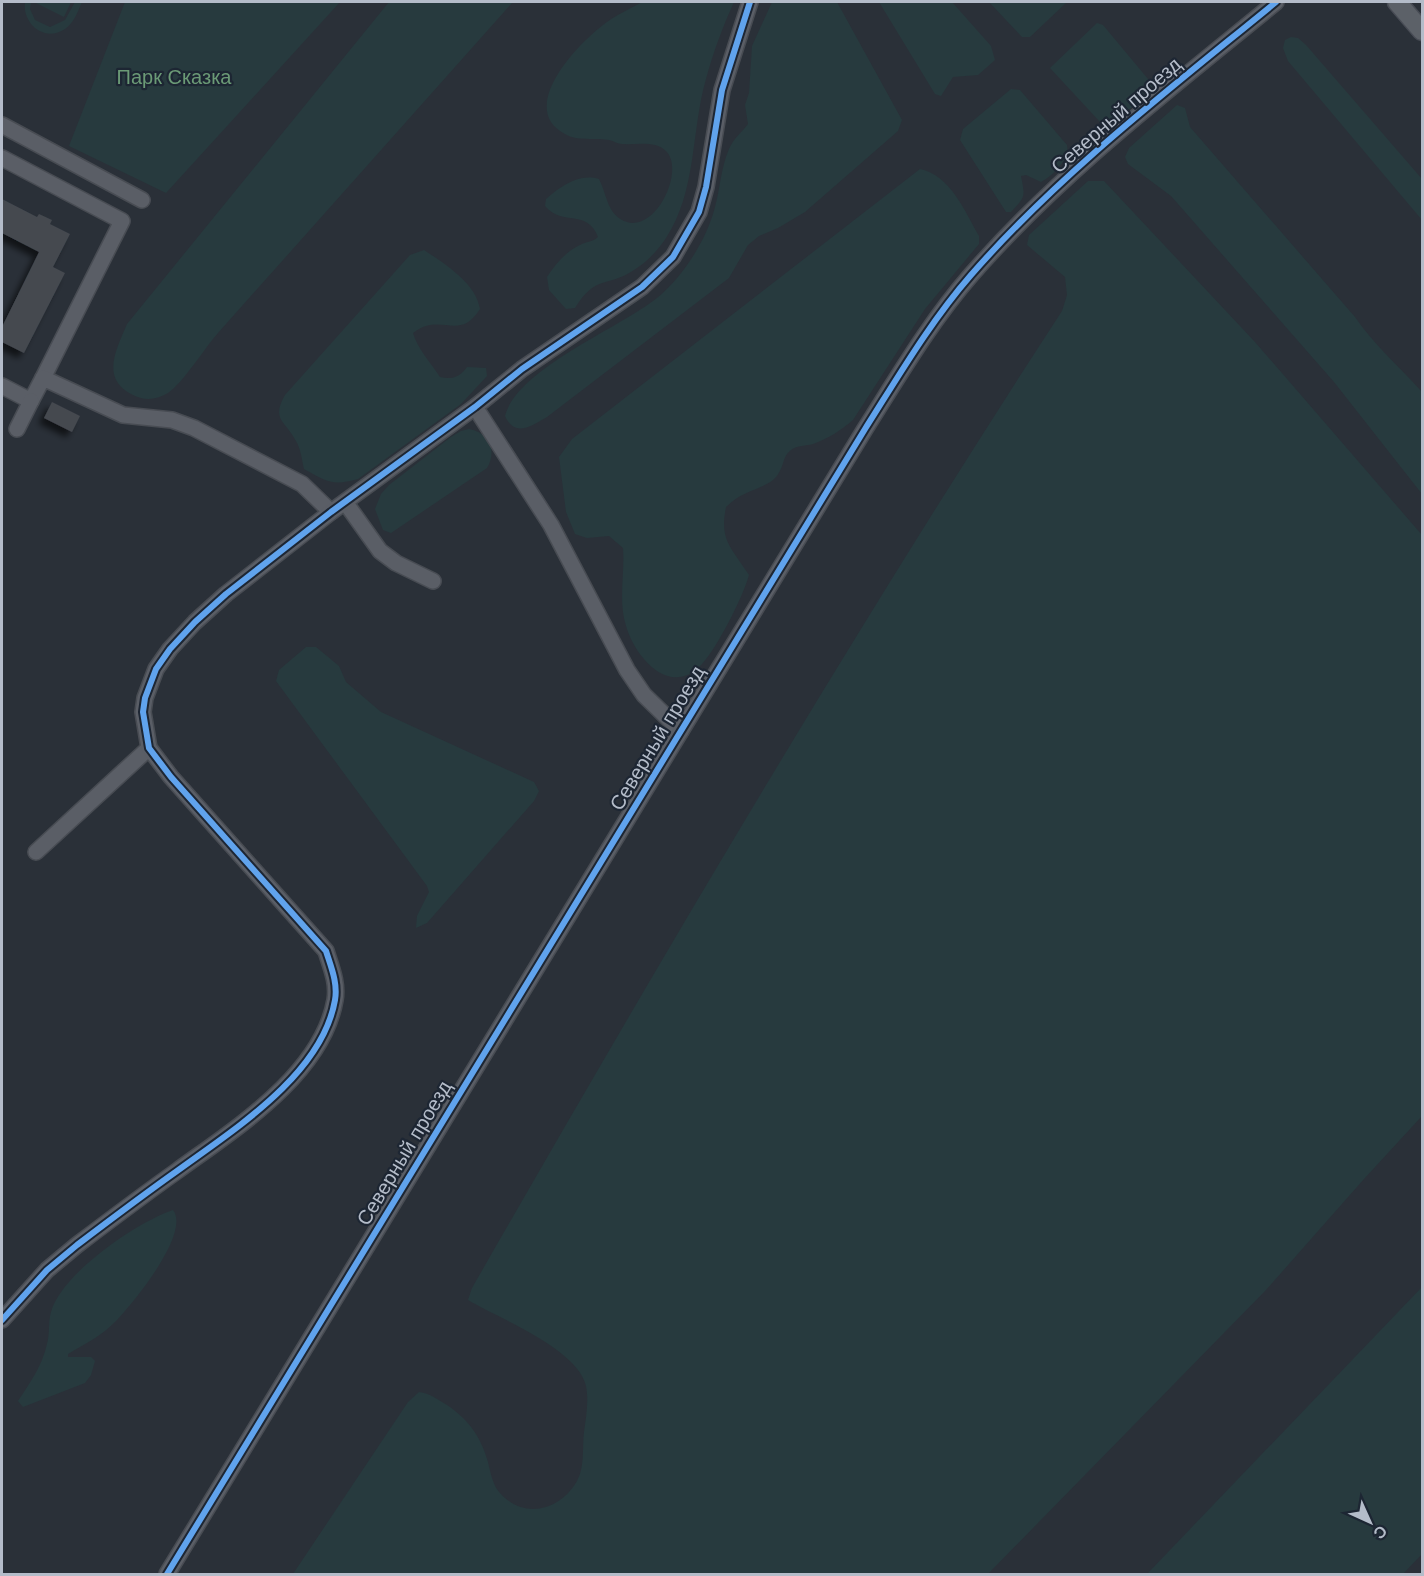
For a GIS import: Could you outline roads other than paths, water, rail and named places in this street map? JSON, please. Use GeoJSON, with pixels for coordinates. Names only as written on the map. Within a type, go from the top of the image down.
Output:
{"type":"FeatureCollection","features":[{"type":"Feature","properties":{"kind":"main road"},"geometry":{"type":"LineString","coordinates":[[1397,2],[1422,31]]}},
{"type":"Feature","properties":{"kind":"street"},"geometry":{"type":"LineString","coordinates":[[2,1320],[47,1270],[77,1245],[269,1101],[312,1052],[328,1023],[335,999],[335,978],[326,951],[171,777],[149,748],[143,712],[156,669],[170,649],[226,594],[331,512],[475,407],[574,331],[642,287],[673,257],[687,237],[699,212],[706,187],[722,90],[750,2]]}},
{"type":"Feature","properties":{"kind":"street","name":"Северный проезд"},"geometry":{"type":"LineString","coordinates":[[167,1575],[865,429],[930,329],[969,277],[1048,197],[1276,2]]}},
{"type":"Feature","properties":{"kind":"street"},"geometry":{"type":"LineString","coordinates":[[2,124],[137,197],[122,221],[17,429]]}},
{"type":"Feature","properties":{"kind":"street"},"geometry":{"type":"LineString","coordinates":[[2,158],[122,221]]}},
{"type":"Feature","properties":{"kind":"street"},"geometry":{"type":"LineString","coordinates":[[43,378],[123,415],[172,420],[194,428],[302,484],[331,512]]}},
{"type":"Feature","properties":{"kind":"street"},"geometry":{"type":"LineString","coordinates":[[2,386],[32,401]]}},
{"type":"Feature","properties":{"kind":"street"},"geometry":{"type":"LineString","coordinates":[[475,407],[551,525],[627,670],[644,695],[681,731]]}},
{"type":"Feature","properties":{"kind":"street"},"geometry":{"type":"LineString","coordinates":[[345,502],[387,558],[433,581]]}},
{"type":"Feature","properties":{"kind":"street"},"geometry":{"type":"LineString","coordinates":[[36,852],[149,748]]}},
{"type":"Feature","properties":{"kind":"park label","name":"Парк Сказка"},"geometry":{"type":"Point","coordinates":[174,77]}}]}
